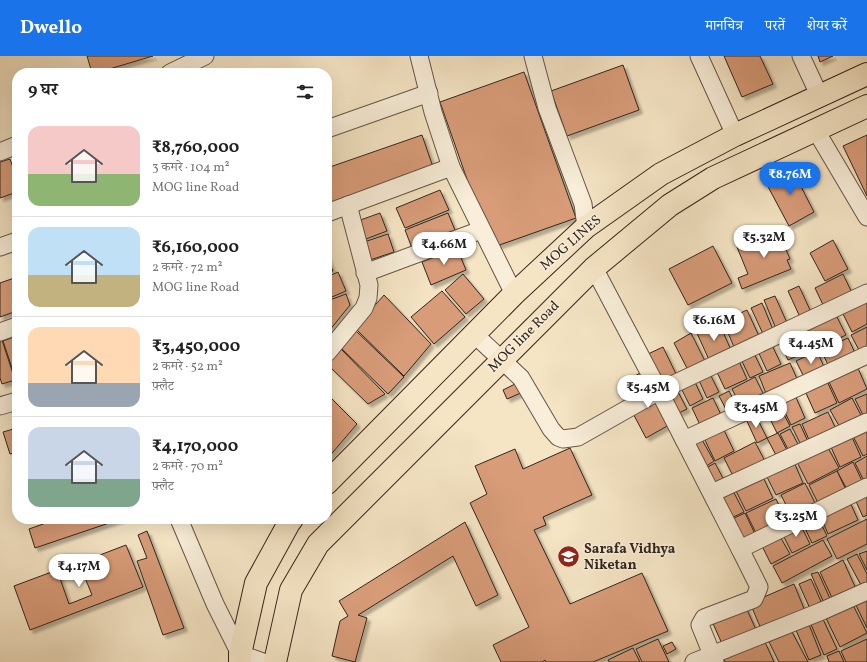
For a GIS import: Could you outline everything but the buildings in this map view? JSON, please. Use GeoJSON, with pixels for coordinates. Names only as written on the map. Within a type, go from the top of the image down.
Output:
{"type":"FeatureCollection","features":[{"type":"Feature","properties":{"kind":"main road","name":"MOG LINES"},"geometry":{"type":"LineString","coordinates":[[332,478],[514,294],[586,227],[662,174],[735,135],[867,74]]}},
{"type":"Feature","properties":{"kind":"main road","name":"MOG line Road"},"geometry":{"type":"LineString","coordinates":[[275,662],[291,590],[318,544],[594,268],[670,205],[713,178],[867,106]]}},
{"type":"Feature","properties":{"kind":"main road"},"geometry":{"type":"LineString","coordinates":[[240,658],[256,583],[287,524]]}},
{"type":"Feature","properties":{"kind":"street"},"geometry":{"type":"LineString","coordinates":[[180,68],[205,56]]}},
{"type":"Feature","properties":{"kind":"street"},"geometry":{"type":"LineString","coordinates":[[419,56],[428,93],[451,167],[514,294]]}},
{"type":"Feature","properties":{"kind":"street"},"geometry":{"type":"LineString","coordinates":[[533,56],[547,108],[583,204],[586,227]]}},
{"type":"Feature","properties":{"kind":"street"},"geometry":{"type":"LineString","coordinates":[[699,56],[735,135]]}},
{"type":"Feature","properties":{"kind":"street"},"geometry":{"type":"LineString","coordinates":[[801,56],[820,97]]}},
{"type":"Feature","properties":{"kind":"street"},"geometry":{"type":"LineString","coordinates":[[332,127],[428,93]]}},
{"type":"Feature","properties":{"kind":"street"},"geometry":{"type":"LineString","coordinates":[[815,129],[867,217]]}},
{"type":"Feature","properties":{"kind":"street"},"geometry":{"type":"LineString","coordinates":[[0,152],[12,147]]}},
{"type":"Feature","properties":{"kind":"street"},"geometry":{"type":"LineString","coordinates":[[332,211],[451,167]]}},
{"type":"Feature","properties":{"kind":"street"},"geometry":{"type":"LineString","coordinates":[[332,347],[364,308],[368,298],[368,286],[348,205]]}},
{"type":"Feature","properties":{"kind":"street"},"geometry":{"type":"LineString","coordinates":[[365,274],[481,230]]}},
{"type":"Feature","properties":{"kind":"street"},"geometry":{"type":"LineString","coordinates":[[0,246],[12,242]]}},
{"type":"Feature","properties":{"kind":"street"},"geometry":{"type":"LineString","coordinates":[[594,268],[712,493],[759,587],[754,599],[704,618],[700,625],[713,658]]}},
{"type":"Feature","properties":{"kind":"street"},"geometry":{"type":"LineString","coordinates":[[474,334],[521,378],[551,429],[558,437],[563,439],[578,437],[659,391],[867,293]]}},
{"type":"Feature","properties":{"kind":"street"},"geometry":{"type":"LineString","coordinates":[[0,332],[12,328]]}},
{"type":"Feature","properties":{"kind":"street"},"geometry":{"type":"LineString","coordinates":[[684,440],[867,355]]}},
{"type":"Feature","properties":{"kind":"street"},"geometry":{"type":"LineString","coordinates":[[0,406],[12,402]]}},
{"type":"Feature","properties":{"kind":"street"},"geometry":{"type":"LineString","coordinates":[[712,493],[867,422]]}},
{"type":"Feature","properties":{"kind":"street"},"geometry":{"type":"LineString","coordinates":[[740,549],[867,487]]}},
{"type":"Feature","properties":{"kind":"street"},"geometry":{"type":"LineString","coordinates":[[181,524],[214,604],[240,658],[263,662]]}},
{"type":"Feature","properties":{"kind":"street"},"geometry":{"type":"LineString","coordinates":[[694,662],[713,658],[867,591]]}},
{"type":"Feature","properties":{"kind":"place","name":"Sarafa Vidhya Niketan"},"geometry":{"type":"Point","coordinates":[568,557]}}]}
